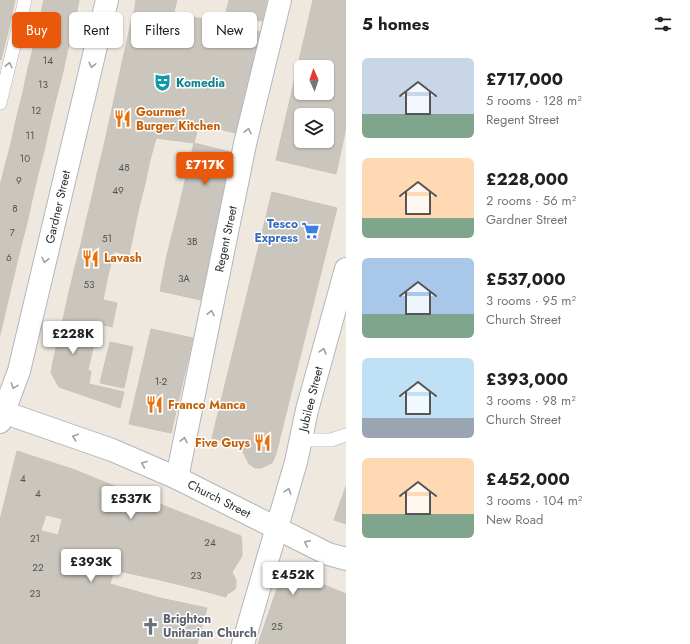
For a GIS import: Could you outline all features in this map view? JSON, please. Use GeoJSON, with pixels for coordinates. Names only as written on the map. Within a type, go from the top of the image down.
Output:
{"type":"FeatureCollection","features":[{"type":"Feature","properties":{"kind":"street","name":"Gardner Street"},"geometry":{"type":"LineString","coordinates":[[1,415],[19,371],[107,0]]}},
{"type":"Feature","properties":{"kind":"street","name":"Regent Street"},"geometry":{"type":"LineString","coordinates":[[177,478],[245,144],[280,0]]}},
{"type":"Feature","properties":{"kind":"street","name":"Jubilee Street"},"geometry":{"type":"LineString","coordinates":[[243,644],[296,462],[307,410],[346,270]]}},
{"type":"Feature","properties":{"kind":"street","name":"Church Street"},"geometry":{"type":"LineString","coordinates":[[1,415],[112,450],[177,478],[328,554],[346,559]]}},
{"type":"Feature","properties":{"kind":"lane"},"geometry":{"type":"LineString","coordinates":[[0,103],[24,0]]}},
{"type":"Feature","properties":{"kind":"lane"},"geometry":{"type":"LineString","coordinates":[[300,440],[331,440],[346,435]]}},
{"type":"Feature","properties":{"kind":"building"},"geometry":{"type":"Polygon","coordinates":[[[0,0],[15,0],[9,28],[0,26],[0,0]]]}},
{"type":"Feature","properties":{"kind":"building"},"geometry":{"type":"Polygon","coordinates":[[[44,0],[79,0],[77,11],[43,3],[44,0]]]}},
{"type":"Feature","properties":{"kind":"building"},"geometry":{"type":"Polygon","coordinates":[[[136,0],[177,0],[174,12],[156,12],[135,7],[136,0]]]}},
{"type":"Feature","properties":{"kind":"building"},"geometry":{"type":"Polygon","coordinates":[[[229,0],[267,0],[262,21],[257,20],[257,12],[226,12],[229,0]]]}},
{"type":"Feature","properties":{"kind":"building"},"geometry":{"type":"Polygon","coordinates":[[[313,0],[346,0],[346,128],[336,174],[276,160],[294,82],[294,100],[334,100],[334,60],[299,60],[313,0]]]}},
{"type":"Feature","properties":{"kind":"building"},"geometry":{"type":"Polygon","coordinates":[[[43,3],[77,11],[69,12],[69,31],[61,29],[61,12],[41,12],[43,3]]]}},
{"type":"Feature","properties":{"kind":"building"},"geometry":{"type":"Polygon","coordinates":[[[135,7],[156,12],[134,12],[135,7]]]}},
{"type":"Feature","properties":{"kind":"building","name":"Komedia"},"geometry":{"type":"Polygon","coordinates":[[[194,17],[202,19],[202,48],[217,48],[194,143],[156,138],[150,160],[103,150],[129,31],[131,31],[131,48],[194,48],[194,17]]]}},
{"type":"Feature","properties":{"kind":"building"},"geometry":{"type":"Polygon","coordinates":[[[0,26],[9,28],[1,60],[0,59],[0,26]]]}},
{"type":"Feature","properties":{"kind":"building"},"geometry":{"type":"Polygon","coordinates":[[[61,29],[69,31],[69,45],[67,53],[46,48],[61,48],[61,29]]]}},
{"type":"Feature","properties":{"kind":"building"},"geometry":{"type":"Polygon","coordinates":[[[257,31],[261,32],[239,134],[199,124],[217,48],[257,48],[257,31]]]}},
{"type":"Feature","properties":{"kind":"building"},"geometry":{"type":"Polygon","coordinates":[[[33,48],[46,48],[67,53],[62,76],[28,68],[33,48]]]}},
{"type":"Feature","properties":{"kind":"building"},"geometry":{"type":"Polygon","coordinates":[[[28,68],[62,76],[56,99],[23,92],[28,68]]]}},
{"type":"Feature","properties":{"kind":"building"},"geometry":{"type":"Polygon","coordinates":[[[23,92],[56,99],[49,128],[16,120],[23,92]]]}},
{"type":"Feature","properties":{"kind":"building"},"geometry":{"type":"Polygon","coordinates":[[[16,120],[49,128],[44,151],[11,143],[16,120]]]}},
{"type":"Feature","properties":{"kind":"building"},"geometry":{"type":"Polygon","coordinates":[[[11,143],[44,151],[38,174],[5,166],[11,143]]]}},
{"type":"Feature","properties":{"kind":"building"},"geometry":{"type":"Polygon","coordinates":[[[194,143],[234,153],[217,228],[176,219],[194,143]]]}},
{"type":"Feature","properties":{"kind":"building"},"geometry":{"type":"Polygon","coordinates":[[[103,150],[150,160],[145,184],[97,174],[103,150]]]}},
{"type":"Feature","properties":{"kind":"building"},"geometry":{"type":"Polygon","coordinates":[[[5,166],[38,174],[32,200],[0,192],[5,166]]]}},
{"type":"Feature","properties":{"kind":"building"},"geometry":{"type":"Polygon","coordinates":[[[97,174],[145,184],[139,207],[92,197],[97,174]]]}},
{"type":"Feature","properties":{"kind":"building"},"geometry":{"type":"Polygon","coordinates":[[[0,192],[32,200],[27,223],[0,217],[0,192]]]}},
{"type":"Feature","properties":{"kind":"building"},"geometry":{"type":"Polygon","coordinates":[[[272,192],[337,208],[276,454],[272,463],[261,468],[255,468],[249,464],[243,452],[244,446],[212,438],[272,192]]]}},
{"type":"Feature","properties":{"kind":"building"},"geometry":{"type":"Polygon","coordinates":[[[92,197],[139,207],[134,231],[86,221],[92,197]]]}},
{"type":"Feature","properties":{"kind":"building"},"geometry":{"type":"Polygon","coordinates":[[[0,217],[27,223],[21,246],[0,241],[0,217]]]}},
{"type":"Feature","properties":{"kind":"building"},"geometry":{"type":"Polygon","coordinates":[[[176,219],[217,228],[209,264],[167,255],[176,219]]]}},
{"type":"Feature","properties":{"kind":"building"},"geometry":{"type":"Polygon","coordinates":[[[86,221],[134,231],[129,255],[81,244],[86,221]]]}},
{"type":"Feature","properties":{"kind":"building"},"geometry":{"type":"Polygon","coordinates":[[[0,241],[21,246],[15,271],[0,267],[0,241]]]}},
{"type":"Feature","properties":{"kind":"building"},"geometry":{"type":"Polygon","coordinates":[[[81,244],[114,252],[108,275],[75,267],[81,244]]]}},
{"type":"Feature","properties":{"kind":"building"},"geometry":{"type":"Polygon","coordinates":[[[167,255],[209,264],[201,300],[160,291],[167,255]]]}},
{"type":"Feature","properties":{"kind":"building"},"geometry":{"type":"Polygon","coordinates":[[[0,267],[15,271],[10,292],[0,290],[0,267]]]}},
{"type":"Feature","properties":{"kind":"building"},"geometry":{"type":"Polygon","coordinates":[[[75,267],[108,275],[103,300],[69,292],[75,267]]]}},
{"type":"Feature","properties":{"kind":"building"},"geometry":{"type":"Polygon","coordinates":[[[0,290],[10,292],[4,318],[0,317],[0,290]]]}},
{"type":"Feature","properties":{"kind":"building"},"geometry":{"type":"Polygon","coordinates":[[[69,292],[117,303],[112,327],[64,315],[69,292]]]}},
{"type":"Feature","properties":{"kind":"building"},"geometry":{"type":"Polygon","coordinates":[[[64,315],[99,324],[93,348],[58,339],[64,315]]]}},
{"type":"Feature","properties":{"kind":"building"},"geometry":{"type":"Polygon","coordinates":[[[0,317],[4,318],[0,335],[0,317]]]}},
{"type":"Feature","properties":{"kind":"building"},"geometry":{"type":"Polygon","coordinates":[[[151,329],[193,338],[171,433],[129,424],[151,329]]]}},
{"type":"Feature","properties":{"kind":"building"},"geometry":{"type":"Polygon","coordinates":[[[58,339],[93,348],[88,370],[53,362],[58,339]]]}},
{"type":"Feature","properties":{"kind":"building"},"geometry":{"type":"Polygon","coordinates":[[[110,342],[133,347],[124,388],[100,383],[110,342]]]}},
{"type":"Feature","properties":{"kind":"building"},"geometry":{"type":"Polygon","coordinates":[[[53,362],[91,371],[89,384],[124,392],[120,408],[59,387],[51,373],[53,362]]]}},
{"type":"Feature","properties":{"kind":"building"},"geometry":{"type":"Polygon","coordinates":[[[17,451],[75,470],[63,519],[46,515],[41,530],[0,520],[17,451]]]}},
{"type":"Feature","properties":{"kind":"building"},"geometry":{"type":"Polygon","coordinates":[[[75,470],[92,477],[81,541],[58,535],[75,470]]]}},
{"type":"Feature","properties":{"kind":"building"},"geometry":{"type":"Polygon","coordinates":[[[92,477],[185,514],[175,554],[161,554],[82,535],[92,477]]]}},
{"type":"Feature","properties":{"kind":"building"},"geometry":{"type":"Polygon","coordinates":[[[346,486],[346,524],[334,520],[346,486]]]}},
{"type":"Feature","properties":{"kind":"building"},"geometry":{"type":"Polygon","coordinates":[[[185,514],[241,536],[242,556],[232,572],[175,554],[185,514]]]}},
{"type":"Feature","properties":{"kind":"building"},"geometry":{"type":"Polygon","coordinates":[[[0,520],[81,541],[76,562],[0,544],[0,520]]]}},
{"type":"Feature","properties":{"kind":"building"},"geometry":{"type":"Polygon","coordinates":[[[82,535],[161,554],[156,579],[76,562],[82,535]]]}},
{"type":"Feature","properties":{"kind":"building"},"geometry":{"type":"Polygon","coordinates":[[[0,544],[76,562],[71,589],[0,572],[0,544]]]}},
{"type":"Feature","properties":{"kind":"building"},"geometry":{"type":"Polygon","coordinates":[[[161,554],[175,554],[232,572],[236,580],[236,587],[227,594],[226,597],[156,579],[161,554]]]}},
{"type":"Feature","properties":{"kind":"building"},"geometry":{"type":"Polygon","coordinates":[[[76,562],[114,571],[103,605],[69,597],[76,562]]]}},
{"type":"Feature","properties":{"kind":"building"},"geometry":{"type":"Polygon","coordinates":[[[283,571],[322,584],[315,607],[299,601],[292,623],[268,615],[283,571]]]}},
{"type":"Feature","properties":{"kind":"building"},"geometry":{"type":"Polygon","coordinates":[[[0,572],[71,589],[64,618],[0,600],[0,572]]]}},
{"type":"Feature","properties":{"kind":"building","name":"Brighton Unitarian Church"},"geometry":{"type":"Polygon","coordinates":[[[110,584],[160,598],[207,608],[197,644],[94,644],[103,605],[110,584]]]}},
{"type":"Feature","properties":{"kind":"building"},"geometry":{"type":"Polygon","coordinates":[[[322,584],[346,594],[346,617],[315,607],[322,584]]]}},
{"type":"Feature","properties":{"kind":"building"},"geometry":{"type":"Polygon","coordinates":[[[69,597],[103,605],[94,644],[57,644],[69,597]]]}},
{"type":"Feature","properties":{"kind":"building"},"geometry":{"type":"Polygon","coordinates":[[[0,600],[64,618],[57,644],[45,644],[0,632],[0,600]]]}},
{"type":"Feature","properties":{"kind":"building"},"geometry":{"type":"Polygon","coordinates":[[[299,601],[346,617],[346,644],[329,644],[289,630],[299,601]]]}},
{"type":"Feature","properties":{"kind":"building"},"geometry":{"type":"Polygon","coordinates":[[[268,615],[292,623],[289,630],[315,639],[313,644],[258,644],[268,615]]]}},
{"type":"Feature","properties":{"kind":"building"},"geometry":{"type":"Polygon","coordinates":[[[0,632],[45,644],[0,644],[0,632]]]}},
{"type":"Feature","properties":{"kind":"building"},"geometry":{"type":"Polygon","coordinates":[[[315,639],[329,644],[313,644],[315,639]]]}},
{"type":"Feature","properties":{"kind":"place","name":"Komedia"},"geometry":{"type":"Point","coordinates":[163,83]}},
{"type":"Feature","properties":{"kind":"place","name":"Gourmet Burger Kitchen"},"geometry":{"type":"Point","coordinates":[123,119]}},
{"type":"Feature","properties":{"kind":"place","name":"Tesco Express"},"geometry":{"type":"Point","coordinates":[311,231]}},
{"type":"Feature","properties":{"kind":"place","name":"Lavash"},"geometry":{"type":"Point","coordinates":[91,258]}},
{"type":"Feature","properties":{"kind":"place","name":"Franco Manca"},"geometry":{"type":"Point","coordinates":[155,405]}},
{"type":"Feature","properties":{"kind":"place","name":"Five Guys"},"geometry":{"type":"Point","coordinates":[263,443]}},
{"type":"Feature","properties":{"kind":"place","name":"Brighton Unitarian Church"},"geometry":{"type":"Point","coordinates":[150,626]}}]}
